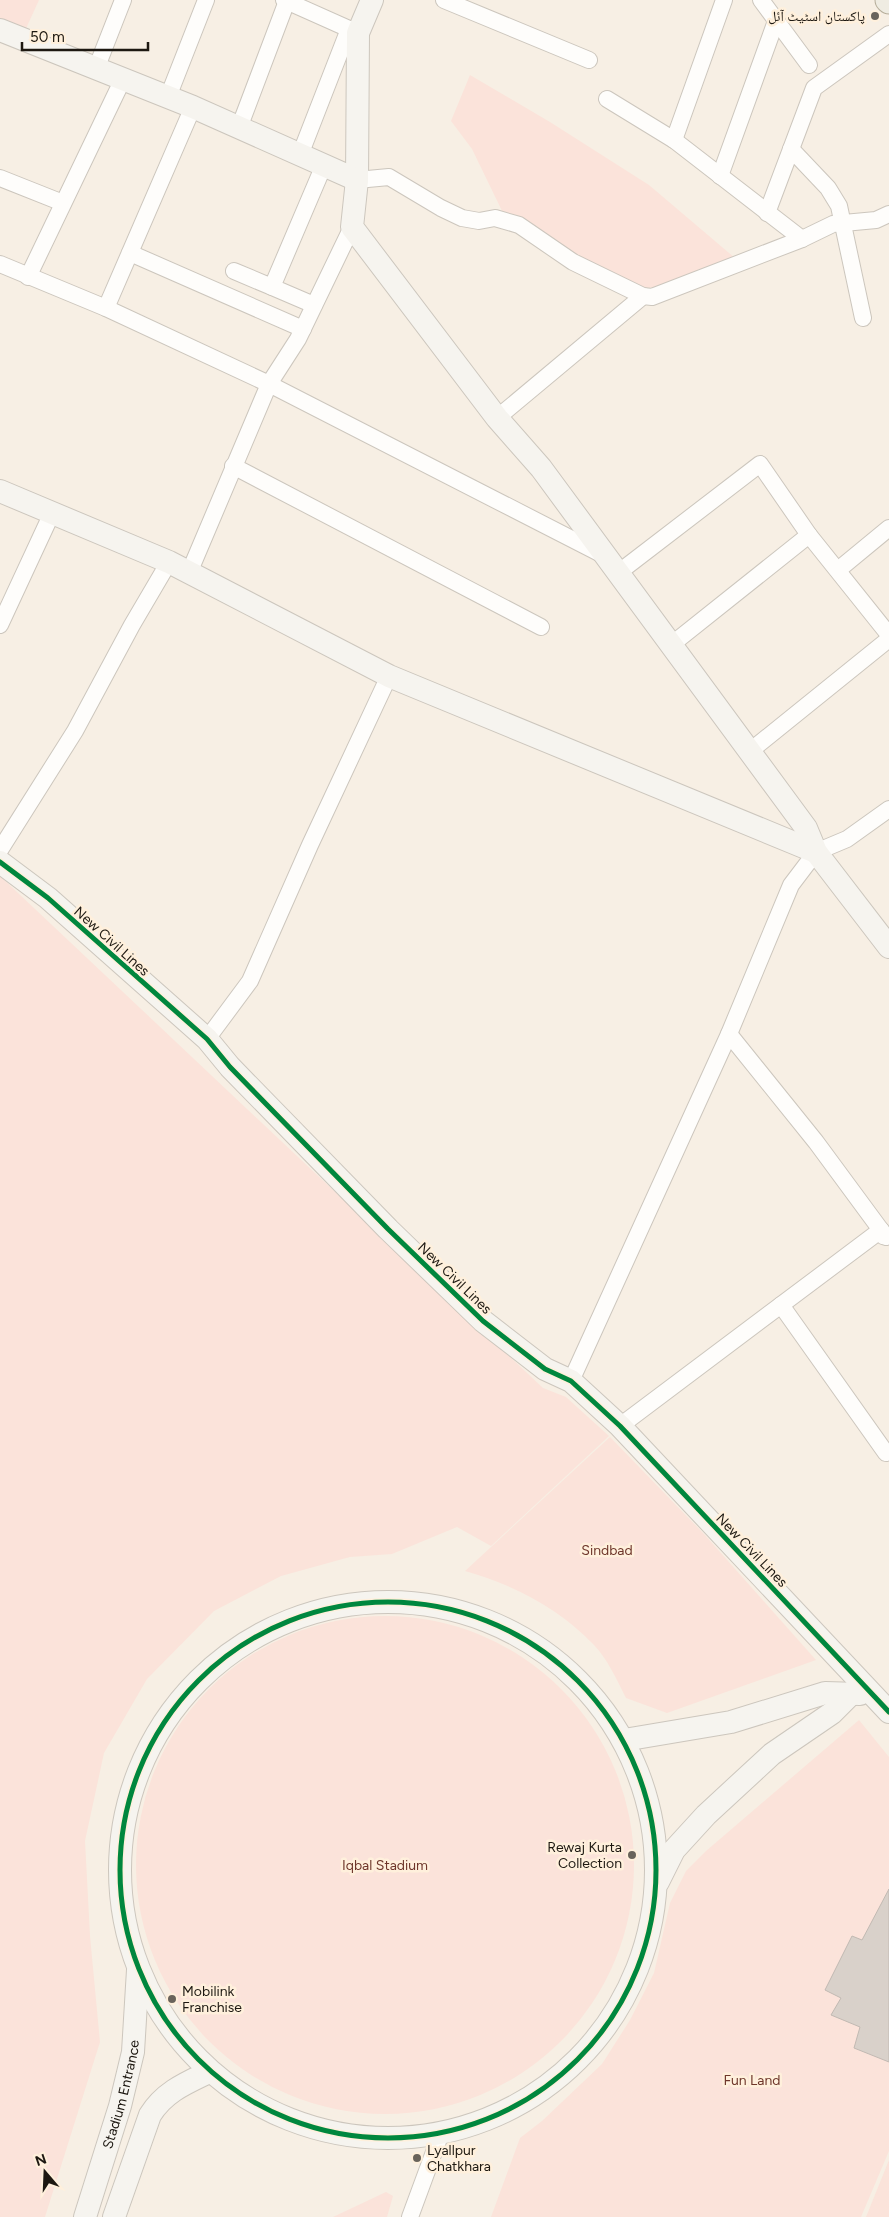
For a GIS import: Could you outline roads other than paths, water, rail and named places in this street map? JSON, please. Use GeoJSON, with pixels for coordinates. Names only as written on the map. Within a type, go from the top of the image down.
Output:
{"type":"FeatureCollection","features":[{"type":"Feature","properties":{"kind":"street"},"geometry":{"type":"LineString","coordinates":[[96,68],[123,0]]}},
{"type":"Feature","properties":{"kind":"street"},"geometry":{"type":"LineString","coordinates":[[168,97],[206,0]]}},
{"type":"Feature","properties":{"kind":"street"},"geometry":{"type":"LineString","coordinates":[[300,154],[354,31],[372,0]]}},
{"type":"Feature","properties":{"kind":"street"},"geometry":{"type":"LineString","coordinates":[[444,0],[589,60]]}},
{"type":"Feature","properties":{"kind":"street"},"geometry":{"type":"LineString","coordinates":[[674,140],[724,0]]}},
{"type":"Feature","properties":{"kind":"street"},"geometry":{"type":"LineString","coordinates":[[761,0],[809,65]]}},
{"type":"Feature","properties":{"kind":"street"},"geometry":{"type":"LineString","coordinates":[[239,128],[286,1],[354,31]]}},
{"type":"Feature","properties":{"kind":"street"},"geometry":{"type":"LineString","coordinates":[[720,176],[776,21]]}},
{"type":"Feature","properties":{"kind":"street"},"geometry":{"type":"LineString","coordinates":[[0,30],[168,97],[357,180],[389,177],[441,208],[462,218],[479,221],[496,218],[519,225],[573,262],[643,296],[652,297],[802,239],[833,224],[876,220],[889,214]]}},
{"type":"Feature","properties":{"kind":"street"},"geometry":{"type":"LineString","coordinates":[[189,573],[269,384],[303,329],[352,227],[357,180],[354,31]]}},
{"type":"Feature","properties":{"kind":"street"},"geometry":{"type":"LineString","coordinates":[[767,213],[814,88],[889,34]]}},
{"type":"Feature","properties":{"kind":"street"},"geometry":{"type":"LineString","coordinates":[[28,277],[123,80]]}},
{"type":"Feature","properties":{"kind":"street"},"geometry":{"type":"LineString","coordinates":[[607,99],[674,140],[802,239]]}},
{"type":"Feature","properties":{"kind":"street"},"geometry":{"type":"LineString","coordinates":[[106,308],[193,108]]}},
{"type":"Feature","properties":{"kind":"street"},"geometry":{"type":"LineString","coordinates":[[791,149],[828,188],[839,206],[863,318]]}},
{"type":"Feature","properties":{"kind":"street"},"geometry":{"type":"LineString","coordinates":[[272,287],[324,165]]}},
{"type":"Feature","properties":{"kind":"street"},"geometry":{"type":"LineString","coordinates":[[0,178],[63,204]]}},
{"type":"Feature","properties":{"kind":"street"},"geometry":{"type":"LineString","coordinates":[[352,227],[496,418],[541,468],[806,828],[816,852],[889,947]]}},
{"type":"Feature","properties":{"kind":"street"},"geometry":{"type":"LineString","coordinates":[[130,253],[303,329]]}},
{"type":"Feature","properties":{"kind":"street"},"geometry":{"type":"LineString","coordinates":[[0,264],[106,308],[269,384],[611,565]]}},
{"type":"Feature","properties":{"kind":"street"},"geometry":{"type":"LineString","coordinates":[[234,270],[314,305]]}},
{"type":"Feature","properties":{"kind":"street"},"geometry":{"type":"LineString","coordinates":[[496,418],[643,296]]}},
{"type":"Feature","properties":{"kind":"street"},"geometry":{"type":"LineString","coordinates":[[611,565],[760,464],[810,535],[889,635]]}},
{"type":"Feature","properties":{"kind":"street"},"geometry":{"type":"LineString","coordinates":[[233,466],[541,627]]}},
{"type":"Feature","properties":{"kind":"street"},"geometry":{"type":"LineString","coordinates":[[0,491],[169,562],[390,676],[816,852]]}},
{"type":"Feature","properties":{"kind":"street"},"geometry":{"type":"LineString","coordinates":[[0,624],[52,513]]}},
{"type":"Feature","properties":{"kind":"street"},"geometry":{"type":"LineString","coordinates":[[838,570],[889,528]]}},
{"type":"Feature","properties":{"kind":"street"},"geometry":{"type":"LineString","coordinates":[[671,646],[810,535]]}},
{"type":"Feature","properties":{"kind":"street"},"geometry":{"type":"LineString","coordinates":[[0,850],[75,731],[132,625],[169,562]]}},
{"type":"Feature","properties":{"kind":"street"},"geometry":{"type":"LineString","coordinates":[[749,752],[889,640]]}},
{"type":"Feature","properties":{"kind":"street"},"geometry":{"type":"LineString","coordinates":[[207,1039],[250,981],[310,845],[390,676]]}},
{"type":"Feature","properties":{"kind":"street"},"geometry":{"type":"LineString","coordinates":[[571,1381],[729,1034],[791,885],[816,852],[847,839],[889,809]]}},
{"type":"Feature","properties":{"kind":"street","name":"New Civil Lines"},"geometry":{"type":"LineString","coordinates":[[0,862],[48,898],[207,1039],[230,1066],[388,1229],[483,1321],[545,1369],[571,1381],[620,1426],[885,1698]]}},
{"type":"Feature","properties":{"kind":"street"},"geometry":{"type":"LineString","coordinates":[[620,1426],[781,1305],[884,1236],[816,1142],[729,1034]]}},
{"type":"Feature","properties":{"kind":"street"},"geometry":{"type":"LineString","coordinates":[[781,1305],[886,1453]]}},
{"type":"Feature","properties":{"kind":"street"},"geometry":{"type":"LineString","coordinates":[[384,1603],[432,1606],[471,1615],[509,1630],[544,1651],[575,1677],[602,1707],[624,1740],[646,1795],[655,1835],[657,1885],[653,1917],[645,1948],[634,1978],[619,2006],[601,2033],[562,2073],[530,2097],[502,2112],[472,2124],[441,2132],[409,2137],[376,2138],[320,2130],[267,2110],[242,2096],[209,2072],[186,2047],[158,2010],[138,1969],[126,1930],[120,1875],[120,1850],[126,1811],[138,1772],[156,1736],[190,1690],[207,1673],[238,1648],[274,1628],[312,1613],[351,1605],[384,1603]]}},
{"type":"Feature","properties":{"kind":"street"},"geometry":{"type":"LineString","coordinates":[[657,1885],[674,1850],[706,1815],[772,1754],[832,1713],[852,1693]]}},
{"type":"Feature","properties":{"kind":"street"},"geometry":{"type":"LineString","coordinates":[[624,1740],[731,1722],[825,1694],[852,1693],[885,1698]]}},
{"type":"Feature","properties":{"kind":"street","name":"Stadium Entrance"},"geometry":{"type":"LineString","coordinates":[[85,2217],[120,2106],[133,2052],[138,1969]]}},
{"type":"Feature","properties":{"kind":"street"},"geometry":{"type":"LineString","coordinates":[[114,2217],[150,2115],[166,2094],[209,2072]]}},
{"type":"Feature","properties":{"kind":"street"},"geometry":{"type":"LineString","coordinates":[[410,2217],[441,2132]]}},
{"type":"Feature","properties":{"kind":"place","name":"پاکستان اسٹیٹ آئل"},"geometry":{"type":"Point","coordinates":[875,16]}},
{"type":"Feature","properties":{"kind":"place","name":"Rewaj Kurta Collection"},"geometry":{"type":"Point","coordinates":[632,1855]}},
{"type":"Feature","properties":{"kind":"place","name":"Mobilink Franchise"},"geometry":{"type":"Point","coordinates":[172,1999]}},
{"type":"Feature","properties":{"kind":"place","name":"Lyallpur Chatkhara"},"geometry":{"type":"Point","coordinates":[417,2158]}},
{"type":"Feature","properties":{"kind":"park label","name":"Sindbad"},"geometry":{"type":"Point","coordinates":[607,1550]}},
{"type":"Feature","properties":{"kind":"park label","name":"Iqbal Stadium"},"geometry":{"type":"Point","coordinates":[385,1865]}},
{"type":"Feature","properties":{"kind":"park label","name":"Fun Land"},"geometry":{"type":"Point","coordinates":[752,2080]}}]}
